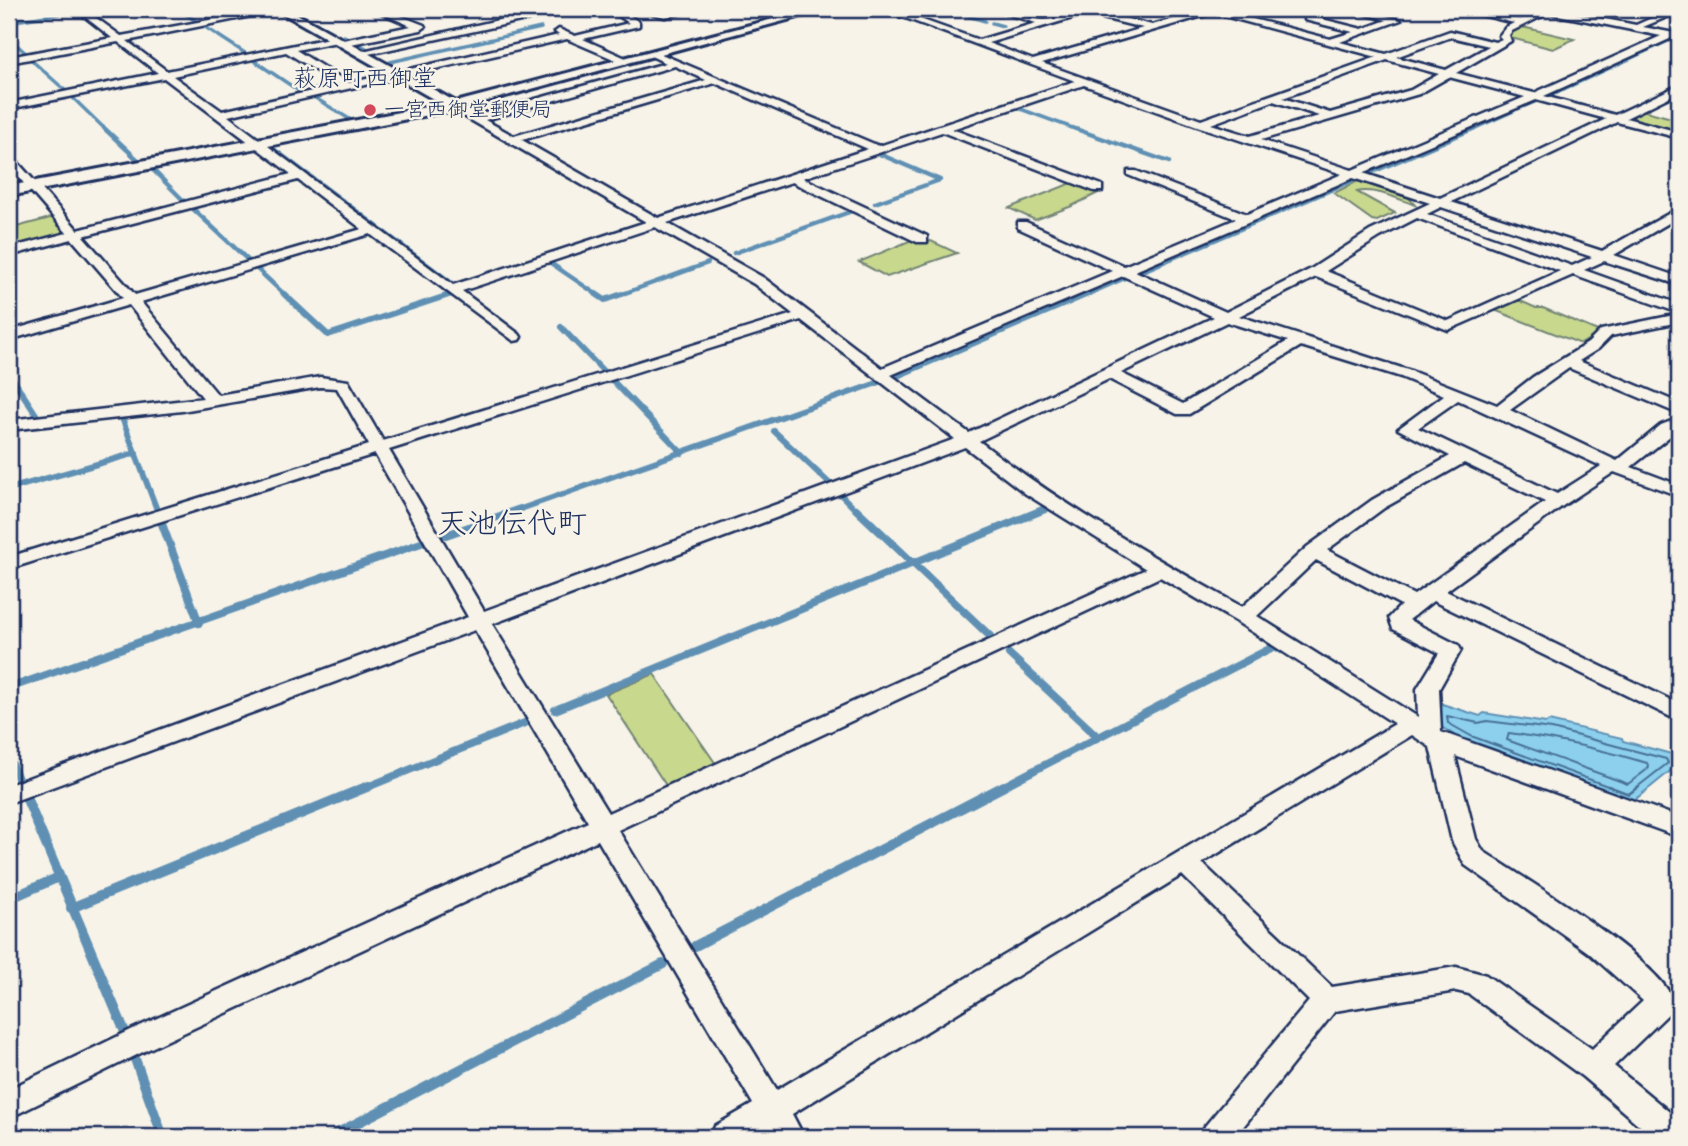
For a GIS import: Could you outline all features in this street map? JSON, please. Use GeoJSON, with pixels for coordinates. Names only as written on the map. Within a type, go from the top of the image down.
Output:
{"type":"FeatureCollection","features":[{"type":"Feature","properties":{"kind":"street"},"geometry":{"type":"LineString","coordinates":[[79,9],[514,337]]}},
{"type":"Feature","properties":{"kind":"street"},"geometry":{"type":"LineString","coordinates":[[9,60],[281,9],[759,281],[1032,490],[1244,617],[1427,734],[1679,827]]}},
{"type":"Feature","properties":{"kind":"street"},"geometry":{"type":"LineString","coordinates":[[376,9],[421,27]]}},
{"type":"Feature","properties":{"kind":"street"},"geometry":{"type":"LineString","coordinates":[[359,53],[557,9],[574,14],[595,11],[620,13],[646,9],[665,14],[698,9]]}},
{"type":"Feature","properties":{"kind":"street"},"geometry":{"type":"LineString","coordinates":[[9,191],[454,106],[823,9]]}},
{"type":"Feature","properties":{"kind":"street"},"geometry":{"type":"LineString","coordinates":[[885,9],[1201,124],[1679,281]]}},
{"type":"Feature","properties":{"kind":"street"},"geometry":{"type":"LineString","coordinates":[[995,9],[1046,23]]}},
{"type":"Feature","properties":{"kind":"street"},"geometry":{"type":"LineString","coordinates":[[1032,63],[1212,9],[1679,135]]}},
{"type":"Feature","properties":{"kind":"street"},"geometry":{"type":"LineString","coordinates":[[1337,9],[1308,18],[1362,32]]}},
{"type":"Feature","properties":{"kind":"street"},"geometry":{"type":"LineString","coordinates":[[1332,41],[1397,20],[1350,9]]}},
{"type":"Feature","properties":{"kind":"street"},"geometry":{"type":"LineString","coordinates":[[1461,9],[1521,22]]}},
{"type":"Feature","properties":{"kind":"street"},"geometry":{"type":"LineString","coordinates":[[1640,24],[1679,9]]}},
{"type":"Feature","properties":{"kind":"street"},"geometry":{"type":"LineString","coordinates":[[980,44],[1089,10],[1152,28]]}},
{"type":"Feature","properties":{"kind":"street"},"geometry":{"type":"LineString","coordinates":[[1249,140],[1415,92],[1508,39],[1504,38],[1504,33],[1547,10],[1675,36]]}},
{"type":"Feature","properties":{"kind":"street"},"geometry":{"type":"LineString","coordinates":[[220,115],[636,24],[620,13]]}},
{"type":"Feature","properties":{"kind":"street"},"geometry":{"type":"LineString","coordinates":[[526,18],[625,61]]}},
{"type":"Feature","properties":{"kind":"street"},"geometry":{"type":"LineString","coordinates":[[9,106],[288,49],[433,24]]}},
{"type":"Feature","properties":{"kind":"street"},"geometry":{"type":"LineString","coordinates":[[1201,124],[1450,34],[1495,45]]}},
{"type":"Feature","properties":{"kind":"street"},"geometry":{"type":"LineString","coordinates":[[880,374],[1675,36]]}},
{"type":"Feature","properties":{"kind":"street"},"geometry":{"type":"LineString","coordinates":[[288,49],[348,86]]}},
{"type":"Feature","properties":{"kind":"street"},"geometry":{"type":"LineString","coordinates":[[654,54],[877,149]]}},
{"type":"Feature","properties":{"kind":"street"},"geometry":{"type":"LineString","coordinates":[[476,119],[677,64]]}},
{"type":"Feature","properties":{"kind":"street"},"geometry":{"type":"LineString","coordinates":[[512,139],[716,80]]}},
{"type":"Feature","properties":{"kind":"street"},"geometry":{"type":"LineString","coordinates":[[451,290],[1083,82]]}},
{"type":"Feature","properties":{"kind":"street"},"geometry":{"type":"LineString","coordinates":[[9,794],[968,440],[1316,272],[1375,234],[1439,202],[1679,88]]}},
{"type":"Feature","properties":{"kind":"street"},"geometry":{"type":"LineString","coordinates":[[1273,98],[1328,116]]}},
{"type":"Feature","properties":{"kind":"street"},"geometry":{"type":"LineString","coordinates":[[941,128],[1098,188]]}},
{"type":"Feature","properties":{"kind":"street"},"geometry":{"type":"LineString","coordinates":[[9,159],[132,300],[214,401]]}},
{"type":"Feature","properties":{"kind":"street"},"geometry":{"type":"LineString","coordinates":[[1132,173],[1248,219]]}},
{"type":"Feature","properties":{"kind":"street"},"geometry":{"type":"LineString","coordinates":[[9,252],[299,176]]}},
{"type":"Feature","properties":{"kind":"street"},"geometry":{"type":"LineString","coordinates":[[792,177],[922,239]]}},
{"type":"Feature","properties":{"kind":"street"},"geometry":{"type":"LineString","coordinates":[[1316,272],[1448,326],[1604,256],[1679,212]]}},
{"type":"Feature","properties":{"kind":"street"},"geometry":{"type":"LineString","coordinates":[[1417,214],[1679,309]]}},
{"type":"Feature","properties":{"kind":"street"},"geometry":{"type":"LineString","coordinates":[[1022,225],[1226,317],[1297,342],[1406,374],[1499,411],[1616,466],[1679,491]]}},
{"type":"Feature","properties":{"kind":"street"},"geometry":{"type":"LineString","coordinates":[[9,336],[371,230]]}},
{"type":"Feature","properties":{"kind":"street"},"geometry":{"type":"LineString","coordinates":[[9,564],[803,315]]}},
{"type":"Feature","properties":{"kind":"street"},"geometry":{"type":"LineString","coordinates":[[1499,411],[1610,331],[1679,318]]}},
{"type":"Feature","properties":{"kind":"street"},"geometry":{"type":"LineString","coordinates":[[1110,373],[1183,411],[1297,342]]}},
{"type":"Feature","properties":{"kind":"street"},"geometry":{"type":"LineString","coordinates":[[1568,362],[1679,409]]}},
{"type":"Feature","properties":{"kind":"street"},"geometry":{"type":"LineString","coordinates":[[9,425],[214,401],[335,381],[342,384],[480,621],[789,1137]]}},
{"type":"Feature","properties":{"kind":"street"},"geometry":{"type":"LineString","coordinates":[[1456,394],[1405,429],[1559,501]]}},
{"type":"Feature","properties":{"kind":"street"},"geometry":{"type":"LineString","coordinates":[[1593,1067],[1661,1002],[1647,984],[1600,946],[1474,858],[1464,841],[1427,734],[1428,689],[1451,650],[1400,624],[1399,618],[1559,501],[1679,423]]}},
{"type":"Feature","properties":{"kind":"street"},"geometry":{"type":"LineString","coordinates":[[1244,617],[1314,551],[1378,505],[1463,456]]}},
{"type":"Feature","properties":{"kind":"street"},"geometry":{"type":"LineString","coordinates":[[1314,551],[1679,713]]}},
{"type":"Feature","properties":{"kind":"street"},"geometry":{"type":"LineString","coordinates":[[9,1104],[141,1039],[1161,569]]}},
{"type":"Feature","properties":{"kind":"street"},"geometry":{"type":"LineString","coordinates":[[726,1137],[1184,862],[1427,734]]}},
{"type":"Feature","properties":{"kind":"street"},"geometry":{"type":"LineString","coordinates":[[1184,862],[1327,1000]]}},
{"type":"Feature","properties":{"kind":"street"},"geometry":{"type":"LineString","coordinates":[[1216,1137],[1327,1000],[1455,979],[1476,984],[1593,1067],[1676,1137]]}},
{"type":"Feature","properties":{"kind":"green space"},"geometry":{"type":"Polygon","coordinates":[[[1518,26],[1574,39],[1553,49],[1507,37],[1518,26]]]}},
{"type":"Feature","properties":{"kind":"green space"},"geometry":{"type":"Polygon","coordinates":[[[1642,110],[1679,120],[1679,132],[1628,117],[1642,110]]]}},
{"type":"Feature","properties":{"kind":"green space"},"geometry":{"type":"Polygon","coordinates":[[[1358,181],[1409,198],[1415,205],[1379,193],[1357,192],[1395,213],[1377,221],[1372,220],[1334,193],[1358,181]]]}},
{"type":"Feature","properties":{"kind":"green space"},"geometry":{"type":"Polygon","coordinates":[[[1074,182],[1100,192],[1035,220],[1009,208],[1074,182]]]}},
{"type":"Feature","properties":{"kind":"green space"},"geometry":{"type":"Polygon","coordinates":[[[54,217],[66,233],[9,249],[9,229],[54,217]]]}},
{"type":"Feature","properties":{"kind":"green space"},"geometry":{"type":"Polygon","coordinates":[[[914,239],[924,243],[931,241],[957,253],[887,277],[859,262],[914,239]]]}},
{"type":"Feature","properties":{"kind":"green space"},"geometry":{"type":"Polygon","coordinates":[[[1516,299],[1600,332],[1581,344],[1494,310],[1516,299]]]}},
{"type":"Feature","properties":{"kind":"green space"},"geometry":{"type":"Polygon","coordinates":[[[654,674],[716,764],[667,787],[606,694],[654,674]]]}},
{"type":"Feature","properties":{"kind":"water"},"geometry":{"type":"Polygon","coordinates":[[[1439,703],[1480,716],[1484,713],[1546,723],[1549,721],[1622,738],[1623,741],[1679,756],[1679,764],[1632,802],[1468,742],[1441,727],[1439,703]]]}},
{"type":"Feature","properties":{"kind":"waterway"},"geometry":{"type":"LineString","coordinates":[[178,9],[199,23]]}},
{"type":"Feature","properties":{"kind":"waterway"},"geometry":{"type":"LineString","coordinates":[[944,9],[985,21]]}},
{"type":"Feature","properties":{"kind":"waterway"},"geometry":{"type":"LineString","coordinates":[[1048,9],[1068,14],[1048,20]]}},
{"type":"Feature","properties":{"kind":"waterway"},"geometry":{"type":"LineString","coordinates":[[9,22],[76,11]]}},
{"type":"Feature","properties":{"kind":"waterway"},"geometry":{"type":"LineString","coordinates":[[992,23],[1003,26]]}},
{"type":"Feature","properties":{"kind":"waterway"},"geometry":{"type":"LineString","coordinates":[[202,25],[248,55]]}},
{"type":"Feature","properties":{"kind":"waterway"},"geometry":{"type":"LineString","coordinates":[[1635,25],[1679,34]]}},
{"type":"Feature","properties":{"kind":"waterway"},"geometry":{"type":"LineString","coordinates":[[390,62],[541,28]]}},
{"type":"Feature","properties":{"kind":"waterway"},"geometry":{"type":"LineString","coordinates":[[344,36],[352,40]]}},
{"type":"Feature","properties":{"kind":"waterway"},"geometry":{"type":"LineString","coordinates":[[1547,97],[1677,37]]}},
{"type":"Feature","properties":{"kind":"waterway"},"geometry":{"type":"LineString","coordinates":[[9,38],[28,55]]}},
{"type":"Feature","properties":{"kind":"waterway"},"geometry":{"type":"LineString","coordinates":[[356,42],[369,50]]}},
{"type":"Feature","properties":{"kind":"waterway"},"geometry":{"type":"LineString","coordinates":[[29,58],[67,92]]}},
{"type":"Feature","properties":{"kind":"waterway"},"geometry":{"type":"LineString","coordinates":[[250,58],[305,95]]}},
{"type":"Feature","properties":{"kind":"waterway"},"geometry":{"type":"LineString","coordinates":[[71,96],[106,130]]}},
{"type":"Feature","properties":{"kind":"waterway"},"geometry":{"type":"LineString","coordinates":[[312,96],[351,120]]}},
{"type":"Feature","properties":{"kind":"waterway"},"geometry":{"type":"LineString","coordinates":[[1518,109],[1542,99]]}},
{"type":"Feature","properties":{"kind":"waterway"},"geometry":{"type":"LineString","coordinates":[[1015,107],[1078,130]]}},
{"type":"Feature","properties":{"kind":"waterway"},"geometry":{"type":"LineString","coordinates":[[1471,130],[1514,111]]}},
{"type":"Feature","properties":{"kind":"waterway"},"geometry":{"type":"LineString","coordinates":[[104,128],[139,161]]}},
{"type":"Feature","properties":{"kind":"waterway"},"geometry":{"type":"LineString","coordinates":[[1073,128],[1169,162]]}},
{"type":"Feature","properties":{"kind":"waterway"},"geometry":{"type":"LineString","coordinates":[[1368,174],[1475,128]]}},
{"type":"Feature","properties":{"kind":"waterway"},"geometry":{"type":"LineString","coordinates":[[271,147],[378,227]]}},
{"type":"Feature","properties":{"kind":"waterway"},"geometry":{"type":"LineString","coordinates":[[875,203],[940,180],[877,153]]}},
{"type":"Feature","properties":{"kind":"waterway"},"geometry":{"type":"LineString","coordinates":[[152,169],[186,203]]}},
{"type":"Feature","properties":{"kind":"waterway"},"geometry":{"type":"LineString","coordinates":[[1138,273],[1356,179],[1381,187]]}},
{"type":"Feature","properties":{"kind":"waterway"},"geometry":{"type":"LineString","coordinates":[[191,207],[251,263]]}},
{"type":"Feature","properties":{"kind":"waterway"},"geometry":{"type":"LineString","coordinates":[[734,253],[855,210]]}},
{"type":"Feature","properties":{"kind":"waterway"},"geometry":{"type":"LineString","coordinates":[[384,232],[452,283]]}},
{"type":"Feature","properties":{"kind":"waterway"},"geometry":{"type":"LineString","coordinates":[[522,271],[590,248]]}},
{"type":"Feature","properties":{"kind":"waterway"},"geometry":{"type":"LineString","coordinates":[[549,262],[599,296]]}},
{"type":"Feature","properties":{"kind":"waterway"},"geometry":{"type":"LineString","coordinates":[[617,296],[708,263]]}},
{"type":"Feature","properties":{"kind":"waterway"},"geometry":{"type":"LineString","coordinates":[[254,266],[286,296]]}},
{"type":"Feature","properties":{"kind":"waterway"},"geometry":{"type":"LineString","coordinates":[[1628,268],[1679,285]]}},
{"type":"Feature","properties":{"kind":"waterway"},"geometry":{"type":"LineString","coordinates":[[1084,296],[1127,277]]}},
{"type":"Feature","properties":{"kind":"waterway"},"geometry":{"type":"LineString","coordinates":[[284,294],[328,335],[449,295]]}},
{"type":"Feature","properties":{"kind":"waterway"},"geometry":{"type":"LineString","coordinates":[[599,296],[605,300],[622,294]]}},
{"type":"Feature","properties":{"kind":"waterway"},"geometry":{"type":"LineString","coordinates":[[895,377],[1088,294]]}},
{"type":"Feature","properties":{"kind":"waterway"},"geometry":{"type":"LineString","coordinates":[[561,327],[605,373]]}},
{"type":"Feature","properties":{"kind":"waterway"},"geometry":{"type":"LineString","coordinates":[[9,373],[39,419]]}},
{"type":"Feature","properties":{"kind":"waterway"},"geometry":{"type":"LineString","coordinates":[[612,380],[681,452]]}},
{"type":"Feature","properties":{"kind":"waterway"},"geometry":{"type":"LineString","coordinates":[[681,452],[880,382]]}},
{"type":"Feature","properties":{"kind":"waterway"},"geometry":{"type":"LineString","coordinates":[[122,418],[135,453]]}},
{"type":"Feature","properties":{"kind":"waterway"},"geometry":{"type":"LineString","coordinates":[[774,431],[831,485]]}},
{"type":"Feature","properties":{"kind":"waterway"},"geometry":{"type":"LineString","coordinates":[[515,511],[681,452]]}},
{"type":"Feature","properties":{"kind":"waterway"},"geometry":{"type":"LineString","coordinates":[[9,489],[135,453]]}},
{"type":"Feature","properties":{"kind":"waterway"},"geometry":{"type":"LineString","coordinates":[[135,453],[157,510]]}},
{"type":"Feature","properties":{"kind":"waterway"},"geometry":{"type":"LineString","coordinates":[[842,496],[857,511]]}},
{"type":"Feature","properties":{"kind":"waterway"},"geometry":{"type":"LineString","coordinates":[[446,535],[520,509]]}},
{"type":"Feature","properties":{"kind":"waterway"},"geometry":{"type":"LineString","coordinates":[[856,509],[913,563]]}},
{"type":"Feature","properties":{"kind":"waterway"},"geometry":{"type":"LineString","coordinates":[[913,563],[1045,509],[1041,511]]}},
{"type":"Feature","properties":{"kind":"waterway"},"geometry":{"type":"LineString","coordinates":[[162,524],[198,621]]}},
{"type":"Feature","properties":{"kind":"waterway"},"geometry":{"type":"LineString","coordinates":[[198,621],[424,542]]}},
{"type":"Feature","properties":{"kind":"waterway"},"geometry":{"type":"LineString","coordinates":[[555,710],[913,563]]}},
{"type":"Feature","properties":{"kind":"waterway"},"geometry":{"type":"LineString","coordinates":[[913,563],[990,636]]}},
{"type":"Feature","properties":{"kind":"waterway"},"geometry":{"type":"LineString","coordinates":[[9,688],[198,621]]}},
{"type":"Feature","properties":{"kind":"waterway"},"geometry":{"type":"LineString","coordinates":[[1000,788],[1275,646],[1281,650]]}},
{"type":"Feature","properties":{"kind":"waterway"},"geometry":{"type":"LineString","coordinates":[[1009,654],[1098,737]]}},
{"type":"Feature","properties":{"kind":"waterway"},"geometry":{"type":"LineString","coordinates":[[365,788],[527,722]]}},
{"type":"Feature","properties":{"kind":"waterway"},"geometry":{"type":"LineString","coordinates":[[9,757],[18,779]]}},
{"type":"Feature","properties":{"kind":"waterway"},"geometry":{"type":"LineString","coordinates":[[73,907],[369,786]]}},
{"type":"Feature","properties":{"kind":"waterway"},"geometry":{"type":"LineString","coordinates":[[695,946],[1004,786]]}},
{"type":"Feature","properties":{"kind":"waterway"},"geometry":{"type":"LineString","coordinates":[[26,797],[73,907]]}},
{"type":"Feature","properties":{"kind":"waterway"},"geometry":{"type":"LineString","coordinates":[[9,899],[59,877]]}},
{"type":"Feature","properties":{"kind":"waterway"},"geometry":{"type":"LineString","coordinates":[[73,907],[125,1032]]}},
{"type":"Feature","properties":{"kind":"waterway"},"geometry":{"type":"LineString","coordinates":[[330,1137],[663,964]]}},
{"type":"Feature","properties":{"kind":"waterway"},"geometry":{"type":"LineString","coordinates":[[135,1059],[163,1137]]}},
{"type":"Feature","properties":{"kind":"place","name":"一宮西御堂郵便局"},"geometry":{"type":"Point","coordinates":[370,110]}},
{"type":"Feature","properties":{"kind":"district","name":"萩原町西御堂"},"geometry":{"type":"Point","coordinates":[365,79]}},
{"type":"Feature","properties":{"kind":"district","name":"天池伝代町"},"geometry":{"type":"Point","coordinates":[512,524]}}]}
